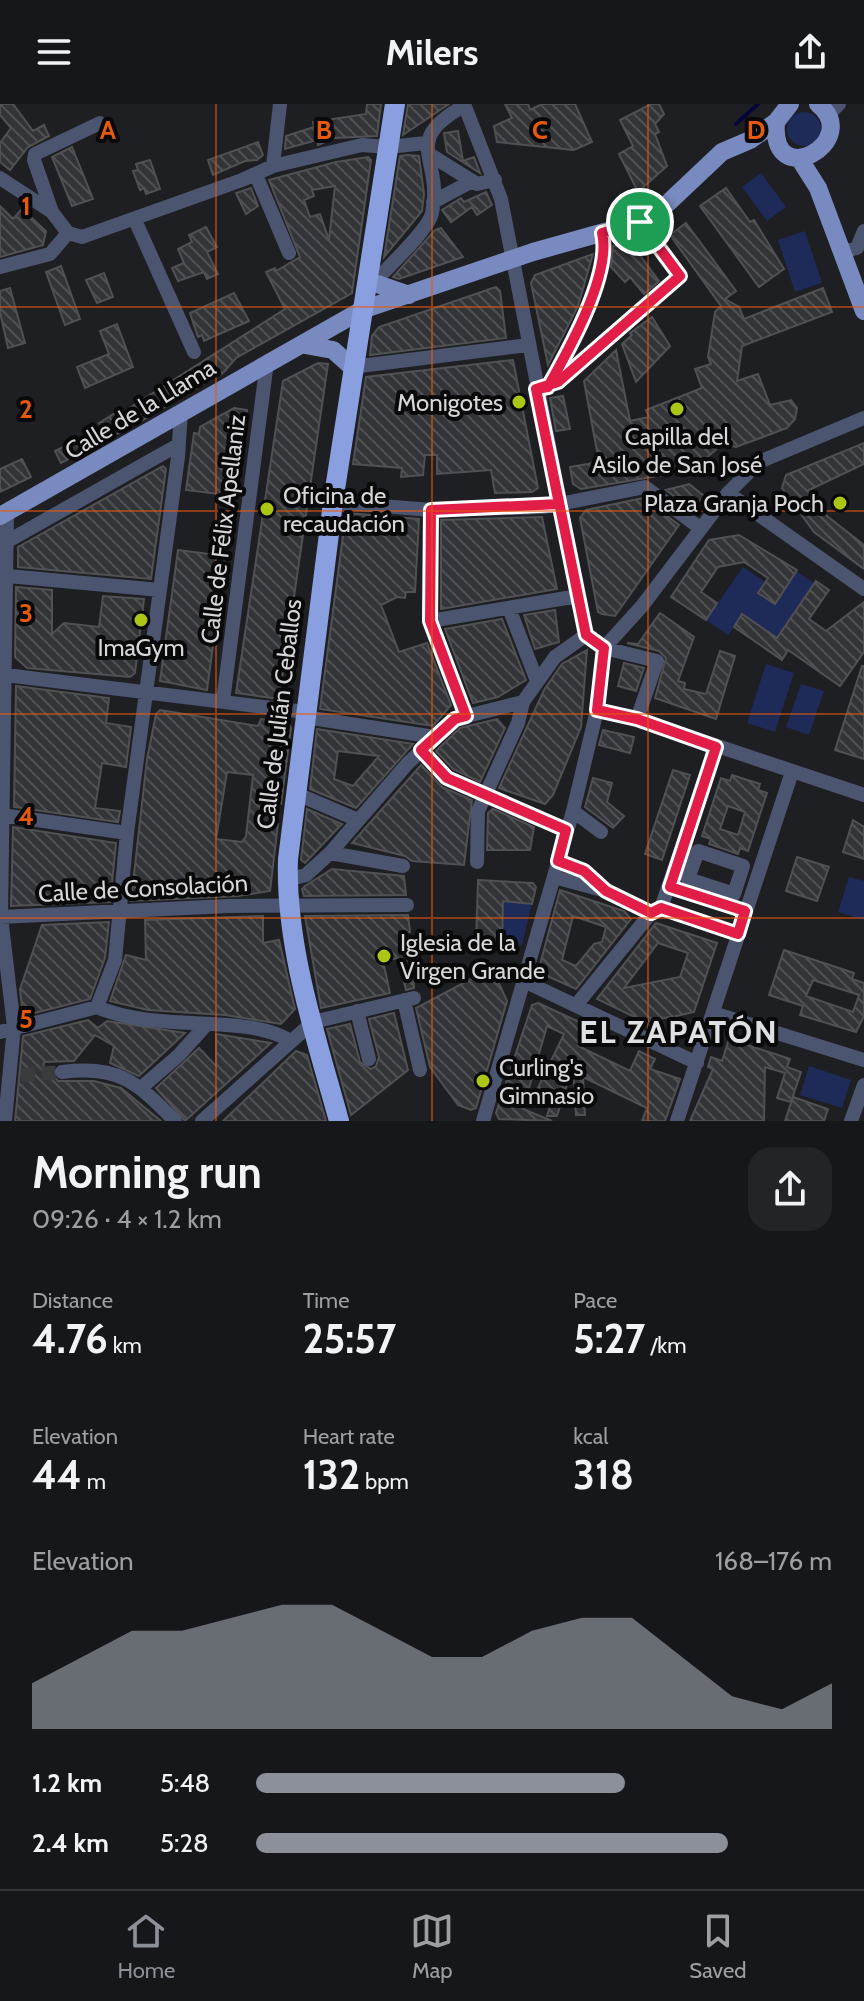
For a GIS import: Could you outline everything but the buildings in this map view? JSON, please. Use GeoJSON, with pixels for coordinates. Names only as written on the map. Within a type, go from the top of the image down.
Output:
{"type":"FeatureCollection","features":[{"type":"Feature","properties":{"kind":"highway","name":"Calle de Julián Ceballos"},"geometry":{"type":"LineString","coordinates":[[339,1121],[313,1022],[287,880],[333,502],[362,310],[377,276],[388,147],[395,104]]}},
{"type":"Feature","properties":{"kind":"main road","name":"Calle de la Llama"},"geometry":{"type":"LineString","coordinates":[[4,514],[362,310],[510,260],[640,222],[668,203],[722,152],[750,140],[776,122],[790,104]]}},
{"type":"Feature","properties":{"kind":"main road"},"geometry":{"type":"LineString","coordinates":[[808,157],[832,137],[829,107]]}},
{"type":"Feature","properties":{"kind":"main road"},"geometry":{"type":"LineString","coordinates":[[776,122],[777,142],[783,150],[808,157]]}},
{"type":"Feature","properties":{"kind":"main road"},"geometry":{"type":"LineString","coordinates":[[750,140],[777,142]]}},
{"type":"Feature","properties":{"kind":"main road"},"geometry":{"type":"LineString","coordinates":[[808,157],[864,311]]}},
{"type":"Feature","properties":{"kind":"main road"},"geometry":{"type":"LineString","coordinates":[[377,276],[409,295]]}},
{"type":"Feature","properties":{"kind":"main road"},"geometry":{"type":"LineString","coordinates":[[305,345],[333,350],[352,367]]}},
{"type":"Feature","properties":{"kind":"street"},"geometry":{"type":"LineString","coordinates":[[273,166],[280,104]]}},
{"type":"Feature","properties":{"kind":"street"},"geometry":{"type":"LineString","coordinates":[[377,276],[432,215],[434,175],[428,149],[440,119],[464,105],[495,180],[528,345],[542,388],[559,504],[586,635],[604,648],[657,661],[637,719]]}},
{"type":"Feature","properties":{"kind":"street"},"geometry":{"type":"LineString","coordinates":[[52,212],[35,154],[100,123]]}},
{"type":"Feature","properties":{"kind":"street"},"geometry":{"type":"LineString","coordinates":[[0,178],[52,212],[68,233],[90,236],[273,166],[362,145],[428,149],[472,181]]}},
{"type":"Feature","properties":{"kind":"street"},"geometry":{"type":"LineString","coordinates":[[256,175],[289,253]]}},
{"type":"Feature","properties":{"kind":"street"},"geometry":{"type":"LineString","coordinates":[[433,202],[472,181],[495,180]]}},
{"type":"Feature","properties":{"kind":"street"},"geometry":{"type":"LineString","coordinates":[[135,220],[194,352]]}},
{"type":"Feature","properties":{"kind":"street"},"geometry":{"type":"LineString","coordinates":[[542,388],[680,276],[640,222]]}},
{"type":"Feature","properties":{"kind":"street"},"geometry":{"type":"LineString","coordinates":[[840,252],[857,248],[864,231]]}},
{"type":"Feature","properties":{"kind":"street"},"geometry":{"type":"LineString","coordinates":[[0,267],[50,254],[68,233]]}},
{"type":"Feature","properties":{"kind":"street"},"geometry":{"type":"LineString","coordinates":[[542,388],[573,342],[606,250],[602,233]]}},
{"type":"Feature","properties":{"kind":"street"},"geometry":{"type":"LineString","coordinates":[[352,367],[528,345]]}},
{"type":"Feature","properties":{"kind":"street","name":"Calle de Félix Apellaniz"},"geometry":{"type":"LineString","coordinates":[[223,701],[267,362]]}},
{"type":"Feature","properties":{"kind":"street"},"geometry":{"type":"LineString","coordinates":[[97,1007],[115,960],[117,911],[181,412]]}},
{"type":"Feature","properties":{"kind":"street"},"geometry":{"type":"LineString","coordinates":[[483,1121],[526,982],[573,811],[597,710],[604,648],[642,606],[728,493],[759,462],[864,418]]}},
{"type":"Feature","properties":{"kind":"street"},"geometry":{"type":"LineString","coordinates":[[158,426],[178,445]]}},
{"type":"Feature","properties":{"kind":"street","name":"Calle de la Llama"},"geometry":{"type":"LineString","coordinates":[[8,541],[178,445]]}},
{"type":"Feature","properties":{"kind":"street"},"geometry":{"type":"LineString","coordinates":[[333,502],[431,510],[559,504],[645,487],[700,528]]}},
{"type":"Feature","properties":{"kind":"street"},"geometry":{"type":"LineString","coordinates":[[728,493],[864,589]]}},
{"type":"Feature","properties":{"kind":"street"},"geometry":{"type":"LineString","coordinates":[[431,510],[430,621],[466,716]]}},
{"type":"Feature","properties":{"kind":"street"},"geometry":{"type":"LineString","coordinates":[[4,514],[8,576],[3,657],[6,675],[0,917],[7,1029],[16,1075],[5,1121]]}},
{"type":"Feature","properties":{"kind":"street"},"geometry":{"type":"LineString","coordinates":[[8,576],[160,590]]}},
{"type":"Feature","properties":{"kind":"street"},"geometry":{"type":"LineString","coordinates":[[430,621],[578,596]]}},
{"type":"Feature","properties":{"kind":"street"},"geometry":{"type":"LineString","coordinates":[[509,608],[537,681]]}},
{"type":"Feature","properties":{"kind":"street"},"geometry":{"type":"LineString","coordinates":[[477,862],[478,811],[518,723],[523,702],[565,648],[586,635]]}},
{"type":"Feature","properties":{"kind":"street"},"geometry":{"type":"LineString","coordinates":[[6,675],[223,701],[435,737]]}},
{"type":"Feature","properties":{"kind":"street"},"geometry":{"type":"LineString","coordinates":[[287,880],[306,875],[330,853],[421,750],[455,719],[523,702]]}},
{"type":"Feature","properties":{"kind":"street"},"geometry":{"type":"LineString","coordinates":[[597,710],[637,719],[864,795]]}},
{"type":"Feature","properties":{"kind":"street"},"geometry":{"type":"LineString","coordinates":[[577,1004],[656,910],[670,887],[716,747]]}},
{"type":"Feature","properties":{"kind":"street"},"geometry":{"type":"LineString","coordinates":[[421,750],[447,778],[566,830]]}},
{"type":"Feature","properties":{"kind":"street"},"geometry":{"type":"LineString","coordinates":[[677,1121],[792,772]]}},
{"type":"Feature","properties":{"kind":"street"},"geometry":{"type":"LineString","coordinates":[[297,794],[358,820]]}},
{"type":"Feature","properties":{"kind":"street"},"geometry":{"type":"LineString","coordinates":[[573,811],[601,832]]}},
{"type":"Feature","properties":{"kind":"street"},"geometry":{"type":"LineString","coordinates":[[2,815],[127,833]]}},
{"type":"Feature","properties":{"kind":"street"},"geometry":{"type":"LineString","coordinates":[[330,853],[403,866]]}},
{"type":"Feature","properties":{"kind":"street"},"geometry":{"type":"LineString","coordinates":[[558,861],[584,871],[606,891]]}},
{"type":"Feature","properties":{"kind":"street"},"geometry":{"type":"LineString","coordinates":[[554,877],[738,934]]}},
{"type":"Feature","properties":{"kind":"street"},"geometry":{"type":"LineString","coordinates":[[670,887],[745,911]]}},
{"type":"Feature","properties":{"kind":"street","name":"Calle de Consolación"},"geometry":{"type":"LineString","coordinates":[[0,917],[289,904],[407,905]]}},
{"type":"Feature","properties":{"kind":"street"},"geometry":{"type":"LineString","coordinates":[[526,982],[697,1063]]}},
{"type":"Feature","properties":{"kind":"street"},"geometry":{"type":"LineString","coordinates":[[202,1121],[313,1022],[409,999],[420,1070]]}},
{"type":"Feature","properties":{"kind":"street"},"geometry":{"type":"LineString","coordinates":[[7,1029],[97,1007],[121,1017],[271,1029],[291,1041]]}},
{"type":"Feature","properties":{"kind":"street"},"geometry":{"type":"LineString","coordinates":[[357,1011],[369,1059]]}},
{"type":"Feature","properties":{"kind":"street"},"geometry":{"type":"LineString","coordinates":[[713,1013],[864,1060]]}},
{"type":"Feature","properties":{"kind":"street"},"geometry":{"type":"LineString","coordinates":[[142,1087],[179,1055],[205,1026]]}},
{"type":"Feature","properties":{"kind":"street"},"geometry":{"type":"LineString","coordinates":[[62,1072],[109,1071],[142,1087],[175,1121]]}},
{"type":"Feature","properties":{"kind":"street"},"geometry":{"type":"LineString","coordinates":[[851,1121],[864,1085]]}},
{"type":"Feature","properties":{"kind":"shaded area"},"geometry":{"type":"Polygon","coordinates":[[[804,112],[816,117],[821,129],[816,141],[804,146],[792,141],[787,129],[792,117],[804,112]]]}},
{"type":"Feature","properties":{"kind":"shaded area"},"geometry":{"type":"Polygon","coordinates":[[[761,173],[786,207],[767,221],[742,187],[761,173]]]}},
{"type":"Feature","properties":{"kind":"shaded area"},"geometry":{"type":"Polygon","coordinates":[[[805,231],[822,283],[795,292],[778,240],[805,231]]]}},
{"type":"Feature","properties":{"kind":"shaded area"},"geometry":{"type":"Polygon","coordinates":[[[743,567],[765,582],[758,593],[775,604],[796,571],[814,583],[777,638],[743,614],[728,635],[706,620],[743,567]]]}},
{"type":"Feature","properties":{"kind":"shaded area"},"geometry":{"type":"Polygon","coordinates":[[[766,664],[794,673],[775,732],[747,723],[766,664]]]}},
{"type":"Feature","properties":{"kind":"shaded area"},"geometry":{"type":"Polygon","coordinates":[[[801,684],[824,691],[809,735],[786,727],[801,684]]]}},
{"type":"Feature","properties":{"kind":"shaded area"},"geometry":{"type":"Polygon","coordinates":[[[849,877],[864,881],[864,920],[838,912],[849,877]]]}},
{"type":"Feature","properties":{"kind":"shaded area"},"geometry":{"type":"Polygon","coordinates":[[[504,881],[533,883],[536,887],[522,945],[502,944],[504,881]]]}},
{"type":"Feature","properties":{"kind":"shaded area"},"geometry":{"type":"Polygon","coordinates":[[[809,1066],[851,1080],[842,1108],[800,1095],[809,1066]]]}},
{"type":"Feature","properties":{"kind":"waterway"},"geometry":{"type":"LineString","coordinates":[[736,124],[758,104]]}},
{"type":"Feature","properties":{"kind":"tunnel"},"geometry":{"type":"LineString","coordinates":[[21,1075],[62,1072]]}},
{"type":"Feature","properties":{"kind":"place","name":"Monigotes"},"geometry":{"type":"Point","coordinates":[519,402]}},
{"type":"Feature","properties":{"kind":"place","name":"Capilla del Asilo de San José"},"geometry":{"type":"Point","coordinates":[677,409]}},
{"type":"Feature","properties":{"kind":"place","name":"Plaza Granja Poch"},"geometry":{"type":"Point","coordinates":[840,503]}},
{"type":"Feature","properties":{"kind":"place","name":"Oficina de recaudación"},"geometry":{"type":"Point","coordinates":[267,509]}},
{"type":"Feature","properties":{"kind":"place","name":"ImaGym"},"geometry":{"type":"Point","coordinates":[141,620]}},
{"type":"Feature","properties":{"kind":"place","name":"Iglesia de la Virgen Grande"},"geometry":{"type":"Point","coordinates":[384,956]}},
{"type":"Feature","properties":{"kind":"place","name":"Curling's Gimnasio"},"geometry":{"type":"Point","coordinates":[483,1081]}},
{"type":"Feature","properties":{"kind":"district","name":"EL ZAPATÓN"},"geometry":{"type":"Point","coordinates":[679,1031]}},
{"type":"Feature","properties":{"kind":"route"},"geometry":{"type":"LineString","coordinates":[[640,222],[602,233],[606,250],[573,342],[548,387],[536,389],[559,504],[431,510],[430,621],[466,716],[455,719],[421,750],[447,778],[566,830],[558,861],[584,871],[606,891],[651,913],[661,908],[738,934],[745,911],[670,887],[716,747],[637,719],[597,710],[604,648],[586,635],[536,389],[548,387],[558,382],[680,276],[640,222]]}}]}
